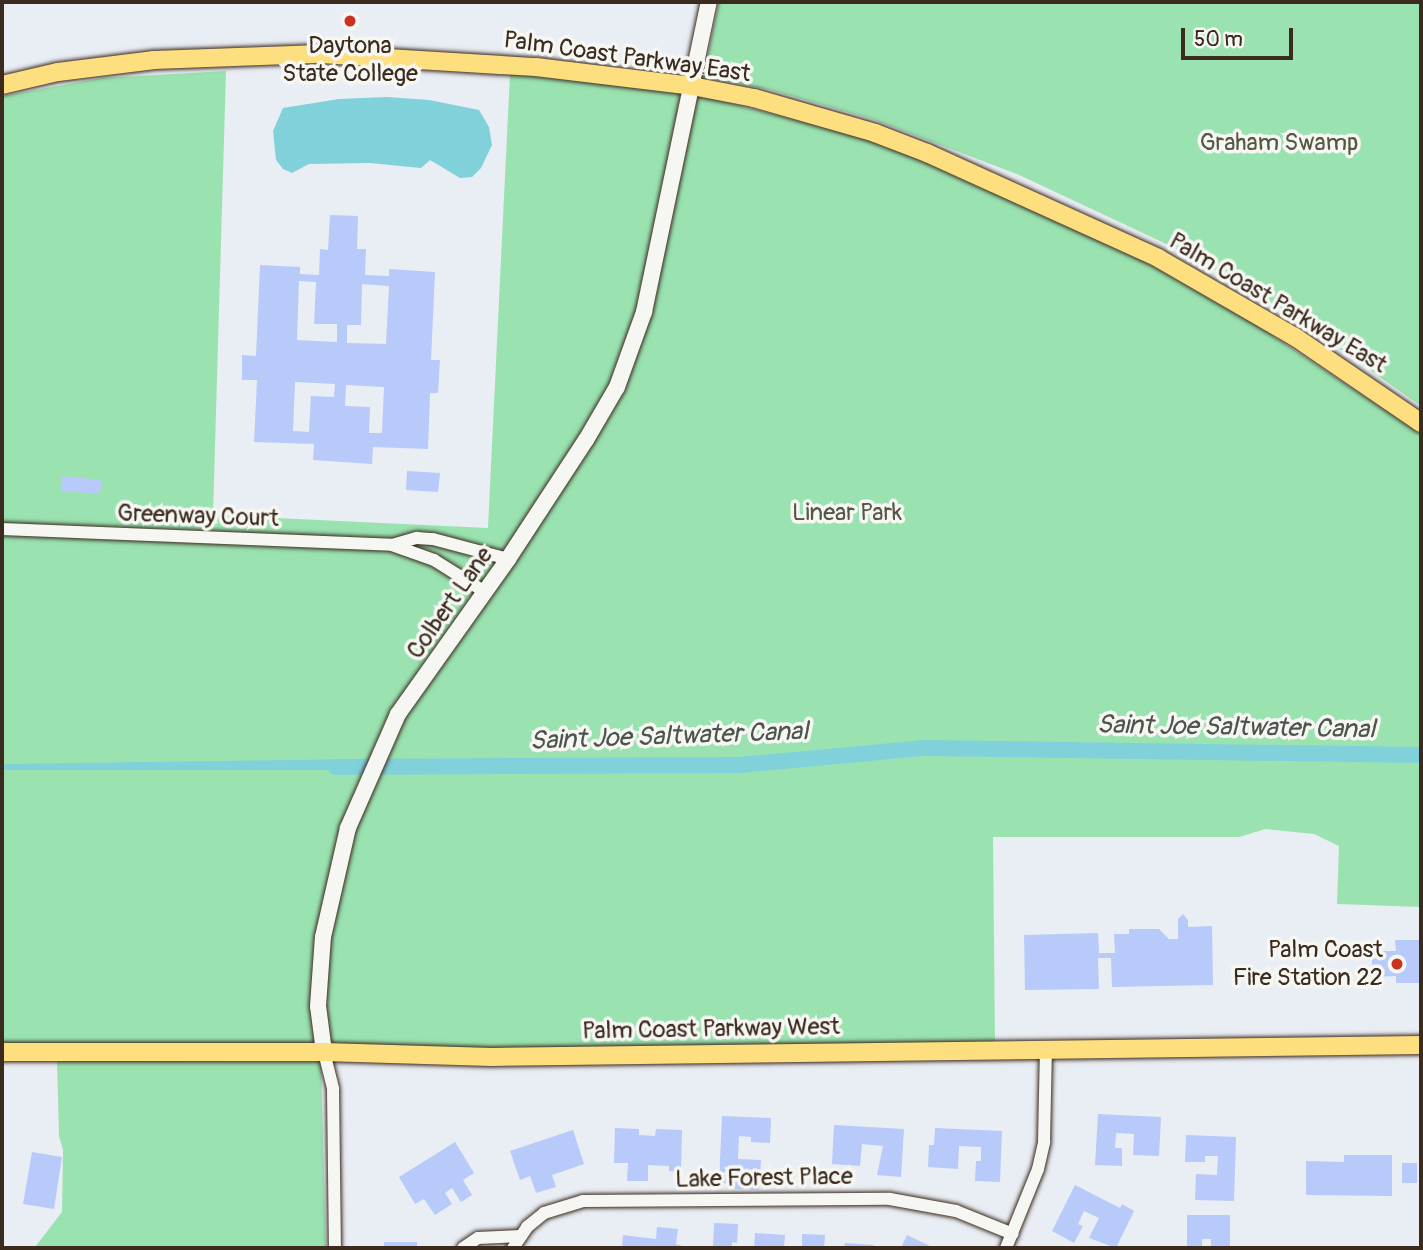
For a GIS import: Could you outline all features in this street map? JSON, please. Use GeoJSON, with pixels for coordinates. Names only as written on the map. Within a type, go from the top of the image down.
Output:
{"type":"FeatureCollection","features":[{"type":"Feature","properties":{"kind":"main road","name":"Palm Coast Parkway East"},"geometry":{"type":"LineString","coordinates":[[2,85],[58,72],[142,61],[241,54],[321,54],[536,67],[692,86],[754,99],[876,133],[1036,200],[1205,283],[1295,337],[1421,423]]}},
{"type":"Feature","properties":{"kind":"main road","name":"Palm Coast Parkway West"},"geometry":{"type":"LineString","coordinates":[[2,1052],[324,1052],[492,1057],[1421,1045]]}},
{"type":"Feature","properties":{"kind":"street","name":"Colbert Lane"},"geometry":{"type":"LineString","coordinates":[[335,1248],[333,1089],[324,1052],[318,1006],[323,937],[348,828],[398,714],[509,559],[617,387],[644,312],[709,2]]}},
{"type":"Feature","properties":{"kind":"street","name":"Greenway Court"},"geometry":{"type":"LineString","coordinates":[[2,529],[392,545]]}},
{"type":"Feature","properties":{"kind":"street"},"geometry":{"type":"LineString","coordinates":[[392,545],[417,538],[433,539],[509,559]]}},
{"type":"Feature","properties":{"kind":"street"},"geometry":{"type":"LineString","coordinates":[[392,545],[433,560],[485,592]]}},
{"type":"Feature","properties":{"kind":"street"},"geometry":{"type":"LineString","coordinates":[[1006,1248],[1034,1182],[1044,1142],[1046,1050]]}},
{"type":"Feature","properties":{"kind":"street","name":"Lake Forest Place"},"geometry":{"type":"LineString","coordinates":[[513,1248],[544,1213],[583,1201],[864,1198],[937,1206],[1013,1234]]}},
{"type":"Feature","properties":{"kind":"street"},"geometry":{"type":"LineString","coordinates":[[463,1248],[478,1238],[521,1236]]}},
{"type":"Feature","properties":{"kind":"green space","name":"Graham Swamp"},"geometry":{"type":"Polygon","coordinates":[[[719,2],[1421,2],[1421,406],[1293,316],[1192,256],[1019,175],[875,120],[767,89],[703,78],[719,2]]]}},
{"type":"Feature","properties":{"kind":"green space","name":"Linear Park"},"geometry":{"type":"Polygon","coordinates":[[[226,71],[213,515],[488,528],[510,73],[706,97],[885,143],[1005,194],[1151,265],[1258,326],[1421,434],[1421,907],[1337,904],[1339,846],[1314,834],[1266,829],[1239,837],[993,837],[995,1042],[476,1050],[2,1043],[2,96],[102,78],[226,71]]]}},
{"type":"Feature","properties":{"kind":"green space"},"geometry":{"type":"Polygon","coordinates":[[[57,1061],[321,1062],[326,1248],[2,1248],[35,1247],[62,1212],[63,1150],[59,1136],[57,1061]]]}},
{"type":"Feature","properties":{"kind":"water"},"geometry":{"type":"Polygon","coordinates":[[[387,97],[429,100],[479,110],[489,127],[492,145],[481,168],[472,177],[460,178],[430,160],[421,168],[370,163],[309,164],[292,173],[283,169],[276,160],[273,131],[283,108],[339,99],[387,97]]]}},
{"type":"Feature","properties":{"kind":"water"},"geometry":{"type":"Polygon","coordinates":[[[360,759],[356,770],[2,770],[2,764],[360,759]]]}},
{"type":"Feature","properties":{"kind":"building"},"geometry":{"type":"Polygon","coordinates":[[[330,215],[358,216],[357,249],[366,249],[365,275],[389,276],[389,269],[435,272],[431,360],[440,360],[438,393],[430,393],[428,449],[373,447],[372,464],[313,460],[314,444],[254,442],[257,380],[242,380],[242,355],[256,356],[260,265],[300,267],[300,274],[319,275],[320,249],[328,250],[330,215]],[[299,281],[297,340],[337,342],[337,324],[314,324],[316,282],[299,281]],[[362,284],[361,325],[347,325],[347,343],[386,344],[389,286],[362,284]],[[295,382],[293,431],[309,432],[311,396],[334,397],[335,384],[295,382]],[[346,385],[345,406],[370,407],[369,433],[382,433],[384,387],[346,385]]]}},
{"type":"Feature","properties":{"kind":"building"},"geometry":{"type":"Polygon","coordinates":[[[407,471],[440,473],[438,492],[406,490],[407,471]]]}},
{"type":"Feature","properties":{"kind":"building"},"geometry":{"type":"Polygon","coordinates":[[[62,476],[102,480],[100,494],[61,491],[62,476]]]}},
{"type":"Feature","properties":{"kind":"building"},"geometry":{"type":"Polygon","coordinates":[[[1183,914],[1188,920],[1188,927],[1212,926],[1213,985],[1112,987],[1111,958],[1098,958],[1099,989],[1025,990],[1024,935],[1098,933],[1099,953],[1115,953],[1114,934],[1129,934],[1129,929],[1159,929],[1169,939],[1178,939],[1178,919],[1183,914]]]}},
{"type":"Feature","properties":{"kind":"building","name":"Palm Coast Fire Station 22"},"geometry":{"type":"Polygon","coordinates":[[[1395,940],[1419,940],[1421,983],[1396,983],[1396,976],[1372,977],[1372,951],[1396,951],[1395,940]]]}},
{"type":"Feature","properties":{"kind":"building"},"geometry":{"type":"Polygon","coordinates":[[[1098,1114],[1161,1117],[1159,1156],[1133,1155],[1134,1134],[1116,1133],[1115,1148],[1122,1148],[1122,1166],[1095,1165],[1098,1114]]]}},
{"type":"Feature","properties":{"kind":"building"},"geometry":{"type":"Polygon","coordinates":[[[722,1116],[771,1118],[770,1143],[751,1142],[751,1137],[739,1136],[738,1159],[761,1160],[759,1190],[735,1189],[735,1184],[719,1183],[722,1116]]]}},
{"type":"Feature","properties":{"kind":"building"},"geometry":{"type":"Polygon","coordinates":[[[834,1125],[904,1129],[901,1177],[877,1175],[883,1146],[862,1144],[860,1166],[832,1164],[834,1125]]]}},
{"type":"Feature","properties":{"kind":"building"},"geometry":{"type":"Polygon","coordinates":[[[615,1128],[639,1129],[639,1135],[655,1136],[656,1129],[682,1130],[681,1172],[669,1171],[669,1166],[648,1165],[648,1181],[627,1181],[628,1163],[614,1163],[615,1128]]]}},
{"type":"Feature","properties":{"kind":"building"},"geometry":{"type":"Polygon","coordinates":[[[935,1128],[1002,1131],[1000,1182],[975,1181],[976,1161],[981,1161],[981,1147],[959,1146],[958,1169],[928,1167],[929,1145],[934,1145],[935,1128]]]}},
{"type":"Feature","properties":{"kind":"building"},"geometry":{"type":"Polygon","coordinates":[[[573,1130],[584,1164],[552,1175],[556,1187],[536,1193],[530,1176],[520,1180],[510,1151],[573,1130]]]}},
{"type":"Feature","properties":{"kind":"building"},"geometry":{"type":"Polygon","coordinates":[[[1186,1135],[1236,1137],[1234,1201],[1195,1200],[1196,1174],[1217,1175],[1218,1156],[1205,1156],[1205,1162],[1185,1162],[1186,1135]]]}},
{"type":"Feature","properties":{"kind":"building"},"geometry":{"type":"Polygon","coordinates":[[[455,1142],[474,1173],[463,1180],[472,1195],[461,1202],[452,1188],[445,1193],[452,1204],[435,1215],[424,1199],[415,1204],[399,1177],[455,1142]]]}},
{"type":"Feature","properties":{"kind":"building"},"geometry":{"type":"Polygon","coordinates":[[[32,1152],[62,1157],[54,1209],[23,1204],[32,1152]]]}},
{"type":"Feature","properties":{"kind":"building"},"geometry":{"type":"Polygon","coordinates":[[[1344,1155],[1392,1155],[1392,1196],[1306,1195],[1306,1161],[1344,1162],[1344,1155]]]}},
{"type":"Feature","properties":{"kind":"building"},"geometry":{"type":"Polygon","coordinates":[[[1402,1163],[1417,1163],[1417,1183],[1402,1183],[1402,1163]]]}},
{"type":"Feature","properties":{"kind":"building"},"geometry":{"type":"Polygon","coordinates":[[[1075,1185],[1120,1208],[1122,1204],[1134,1211],[1116,1248],[1089,1238],[1099,1218],[1084,1211],[1078,1224],[1083,1226],[1074,1243],[1052,1231],[1075,1185]]]}},
{"type":"Feature","properties":{"kind":"building"},"geometry":{"type":"Polygon","coordinates":[[[1187,1215],[1230,1215],[1230,1248],[1211,1248],[1211,1239],[1202,1239],[1202,1246],[1187,1246],[1187,1215]]]}},
{"type":"Feature","properties":{"kind":"building"},"geometry":{"type":"Polygon","coordinates":[[[714,1223],[738,1224],[737,1243],[732,1242],[732,1248],[713,1248],[714,1223]]]}},
{"type":"Feature","properties":{"kind":"building"},"geometry":{"type":"Polygon","coordinates":[[[657,1227],[678,1229],[676,1244],[689,1248],[622,1248],[623,1235],[656,1239],[657,1227]]]}},
{"type":"Feature","properties":{"kind":"building"},"geometry":{"type":"Polygon","coordinates":[[[755,1233],[785,1235],[784,1248],[754,1248],[755,1233]]]}},
{"type":"Feature","properties":{"kind":"building"},"geometry":{"type":"Polygon","coordinates":[[[802,1234],[825,1235],[824,1248],[802,1248],[802,1234]]]}},
{"type":"Feature","properties":{"kind":"building"},"geometry":{"type":"Polygon","coordinates":[[[907,1235],[934,1248],[901,1248],[907,1235]]]}},
{"type":"Feature","properties":{"kind":"building"},"geometry":{"type":"Polygon","coordinates":[[[384,1242],[417,1242],[417,1248],[384,1248],[384,1242]]]}},
{"type":"Feature","properties":{"kind":"building"},"geometry":{"type":"Polygon","coordinates":[[[845,1243],[874,1245],[874,1248],[844,1248],[845,1243]]]}},
{"type":"Feature","properties":{"kind":"waterway","name":"Saint Joe Saltwater Canal"},"geometry":{"type":"LineString","coordinates":[[336,767],[740,765],[922,748],[1421,755]]}},
{"type":"Feature","properties":{"kind":"place","name":"Daytona State College"},"geometry":{"type":"Point","coordinates":[350,21]}},
{"type":"Feature","properties":{"kind":"place","name":"Palm Coast Fire Station 22"},"geometry":{"type":"Point","coordinates":[1397,964]}}]}
